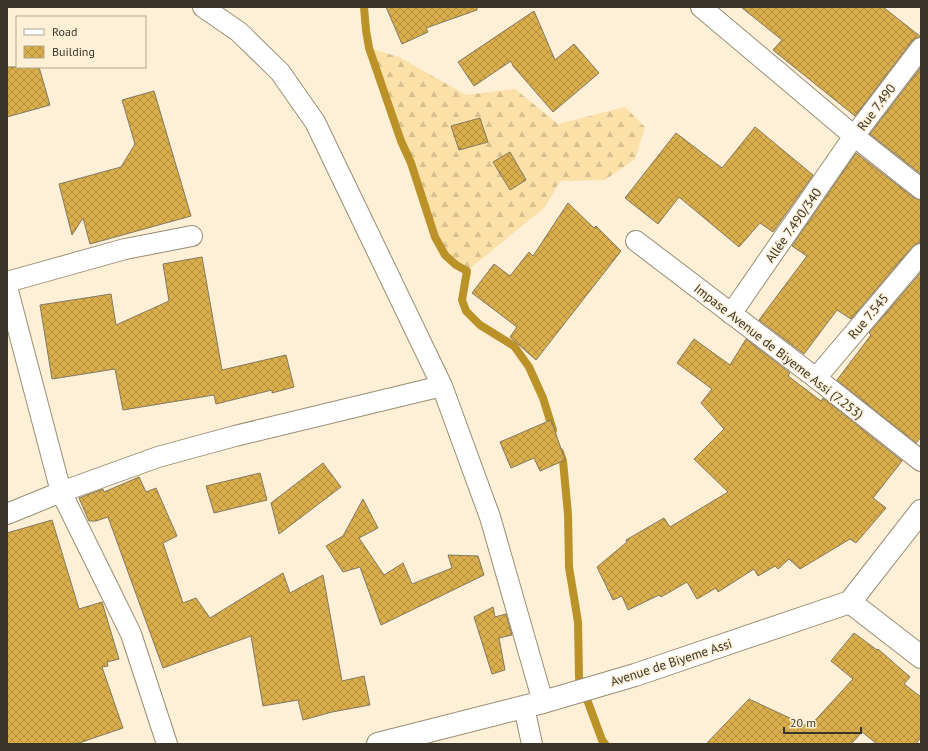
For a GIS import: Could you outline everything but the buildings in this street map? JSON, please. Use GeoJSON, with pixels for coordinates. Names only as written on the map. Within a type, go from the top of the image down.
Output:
{"type":"FeatureCollection","features":[{"type":"Feature","properties":{"kind":"main road"},"geometry":{"type":"LineString","coordinates":[[921,511],[850,602],[921,657]]}},
{"type":"Feature","properties":{"kind":"main road","name":"Avenue de Biyeme Assi"},"geometry":{"type":"LineString","coordinates":[[378,744],[533,704],[642,672],[850,602]]}},
{"type":"Feature","properties":{"kind":"street"},"geometry":{"type":"LineString","coordinates":[[203,7],[239,32],[280,72],[315,122],[442,386],[490,517],[533,704],[532,744]]}},
{"type":"Feature","properties":{"kind":"street"},"geometry":{"type":"LineString","coordinates":[[701,7],[854,136]]}},
{"type":"Feature","properties":{"kind":"street","name":"Rue 7.490"},"geometry":{"type":"LineString","coordinates":[[921,48],[854,136],[921,189]]}},
{"type":"Feature","properties":{"kind":"street","name":"Allée 7.490/340"},"geometry":{"type":"LineString","coordinates":[[731,314],[854,136]]}},
{"type":"Feature","properties":{"kind":"street"},"geometry":{"type":"LineString","coordinates":[[7,282],[125,249],[192,236]]}},
{"type":"Feature","properties":{"kind":"street","name":"Impase Avenue de Biyeme Assi (7.253)"},"geometry":{"type":"LineString","coordinates":[[636,241],[816,378],[921,461]]}},
{"type":"Feature","properties":{"kind":"street","name":"Rue 7.545"},"geometry":{"type":"LineString","coordinates":[[816,378],[921,254]]}},
{"type":"Feature","properties":{"kind":"street"},"geometry":{"type":"LineString","coordinates":[[7,287],[61,492],[131,634],[167,744]]}},
{"type":"Feature","properties":{"kind":"street"},"geometry":{"type":"LineString","coordinates":[[7,514],[61,492],[165,455],[242,434],[442,386]]}},
{"type":"Feature","properties":{"kind":"green space"},"geometry":{"type":"Polygon","coordinates":[[[369,48],[399,57],[466,95],[515,89],[558,124],[625,107],[645,127],[635,159],[605,180],[560,181],[545,207],[467,271],[456,265],[445,255],[435,237],[411,163],[401,141],[369,48]]]}},
{"type":"Feature","properties":{"kind":"waterway"},"geometry":{"type":"LineString","coordinates":[[364,7],[369,48],[401,141],[411,163],[435,237],[445,255],[456,265],[467,271],[462,300],[466,311],[480,325],[514,346],[529,367],[543,398],[553,430]]}},
{"type":"Feature","properties":{"kind":"waterway"},"geometry":{"type":"LineString","coordinates":[[560,452],[563,461],[568,514],[569,567],[578,622],[579,678],[602,740],[605,744]]}}]}
